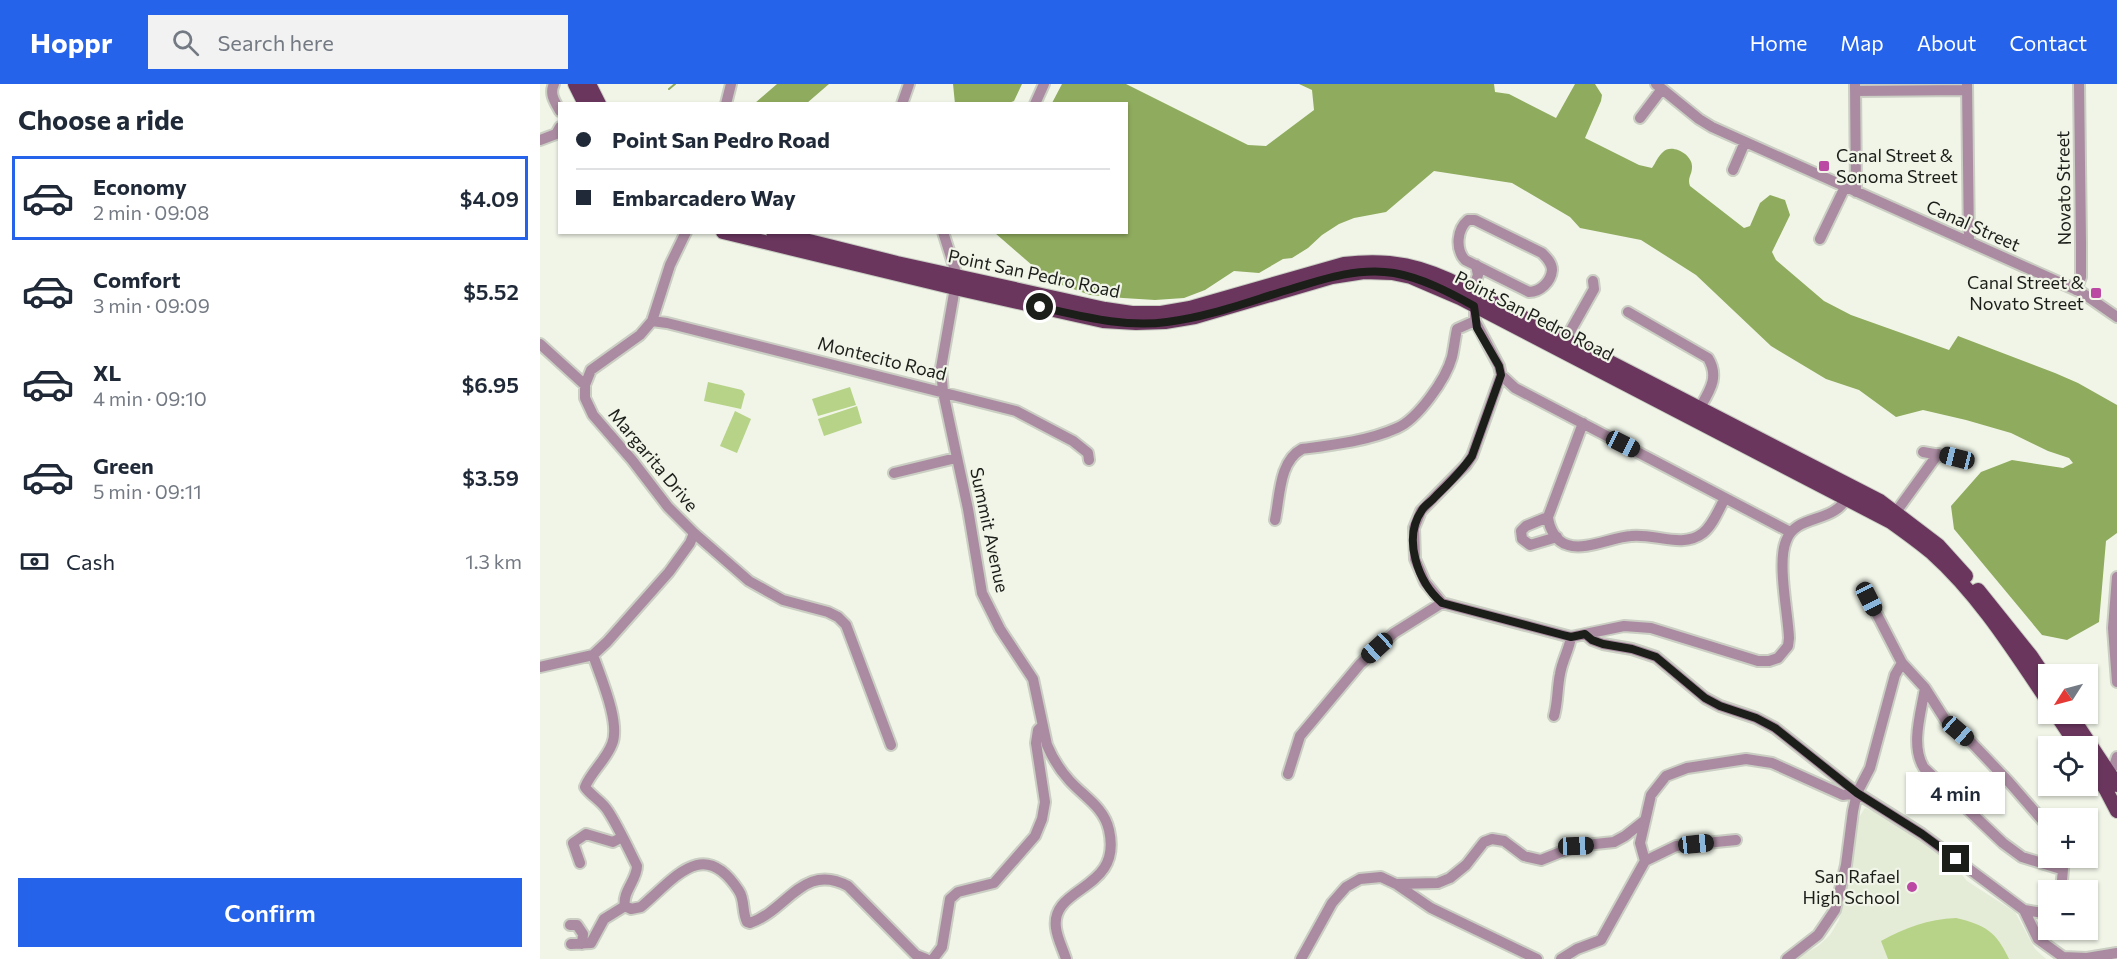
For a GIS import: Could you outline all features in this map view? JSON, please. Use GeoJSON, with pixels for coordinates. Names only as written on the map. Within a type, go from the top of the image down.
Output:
{"type":"FeatureCollection","features":[{"type":"Feature","properties":{"kind":"main road"},"geometry":{"type":"LineString","coordinates":[[575,84],[584,102]]}},
{"type":"Feature","properties":{"kind":"main road"},"geometry":{"type":"LineString","coordinates":[[589,84],[598,102]]}},
{"type":"Feature","properties":{"kind":"main road","name":"Point San Pedro Road"},"geometry":{"type":"LineString","coordinates":[[732,234],[956,282]]}},
{"type":"Feature","properties":{"kind":"main road","name":"Point San Pedro Road"},"geometry":{"type":"LineString","coordinates":[[780,234],[1103,321],[1165,322],[1195,317],[1332,277],[1364,272],[1392,273],[1475,299],[1849,493],[1896,512],[1938,545],[1953,561],[1997,612],[2038,668]]}},
{"type":"Feature","properties":{"kind":"main road","name":"Point San Pedro Road"},"geometry":{"type":"LineString","coordinates":[[1849,493],[1932,553],[1996,625],[2038,687]]}},
{"type":"Feature","properties":{"kind":"main road"},"geometry":{"type":"LineString","coordinates":[[2076,724],[2104,774],[2117,811]]}},
{"type":"Feature","properties":{"kind":"main road"},"geometry":{"type":"LineString","coordinates":[[2098,769],[2117,784]]}},
{"type":"Feature","properties":{"kind":"street"},"geometry":{"type":"LineString","coordinates":[[554,84],[551,90],[552,98],[558,108]]}},
{"type":"Feature","properties":{"kind":"street"},"geometry":{"type":"LineString","coordinates":[[727,102],[732,84]]}},
{"type":"Feature","properties":{"kind":"street"},"geometry":{"type":"LineString","coordinates":[[904,102],[909,84]]}},
{"type":"Feature","properties":{"kind":"street"},"geometry":{"type":"LineString","coordinates":[[1036,102],[1044,84]]}},
{"type":"Feature","properties":{"kind":"street","name":"Novato Street"},"geometry":{"type":"LineString","coordinates":[[2076,290],[2081,277],[2079,84]]}},
{"type":"Feature","properties":{"kind":"street"},"geometry":{"type":"LineString","coordinates":[[1640,118],[1659,86]]}},
{"type":"Feature","properties":{"kind":"street","name":"Canal Street"},"geometry":{"type":"LineString","coordinates":[[1659,86],[1708,125],[2076,290],[2117,317]]}},
{"type":"Feature","properties":{"kind":"street"},"geometry":{"type":"LineString","coordinates":[[1856,192],[1855,88],[1967,87],[1969,242]]}},
{"type":"Feature","properties":{"kind":"street"},"geometry":{"type":"LineString","coordinates":[[540,140],[556,134],[558,130]]}},
{"type":"Feature","properties":{"kind":"street"},"geometry":{"type":"LineString","coordinates":[[1733,170],[1745,142]]}},
{"type":"Feature","properties":{"kind":"street"},"geometry":{"type":"LineString","coordinates":[[1820,239],[1845,187]]}},
{"type":"Feature","properties":{"kind":"street"},"geometry":{"type":"LineString","coordinates":[[1468,220],[1475,220],[1542,253],[1552,268],[1542,288],[1536,292],[1529,292],[1494,275],[1465,260],[1459,253],[1458,242],[1463,224],[1468,220]]}},
{"type":"Feature","properties":{"kind":"street"},"geometry":{"type":"LineString","coordinates":[[540,344],[585,385],[591,370],[639,335],[652,321],[670,265],[685,234]]}},
{"type":"Feature","properties":{"kind":"street","name":"Summit Avenue"},"geometry":{"type":"LineString","coordinates":[[943,234],[956,282],[941,368],[943,392],[968,509],[982,593],[1000,629],[1033,679],[1042,726],[1051,754],[1068,779],[1104,815],[1111,844],[1108,864],[1096,880],[1065,901],[1059,910],[1056,928],[1066,959]]}},
{"type":"Feature","properties":{"kind":"street"},"geometry":{"type":"LineString","coordinates":[[1476,265],[1478,275],[1474,321],[1499,366],[1501,375],[1472,456],[1421,511],[1414,528],[1415,559],[1425,582],[1442,603],[1571,637],[1624,626],[1651,628],[1758,661],[1778,658],[1788,646],[1790,638],[1783,553],[1786,541],[1790,532],[1807,522],[1836,511],[1849,493]]}},
{"type":"Feature","properties":{"kind":"street"},"geometry":{"type":"LineString","coordinates":[[1475,299],[1483,281],[1494,275]]}},
{"type":"Feature","properties":{"kind":"street"},"geometry":{"type":"LineString","coordinates":[[1563,345],[1594,289],[1593,281]]}},
{"type":"Feature","properties":{"kind":"street"},"geometry":{"type":"LineString","coordinates":[[1628,312],[1708,358],[1714,368],[1714,379],[1696,414]]}},
{"type":"Feature","properties":{"kind":"street","name":"Montecito Road"},"geometry":{"type":"LineString","coordinates":[[652,321],[668,323],[1016,411],[1073,441],[1088,453],[1089,460]]}},
{"type":"Feature","properties":{"kind":"street"},"geometry":{"type":"LineString","coordinates":[[1275,520],[1284,469],[1294,453],[1302,449],[1369,437],[1398,428],[1418,414],[1452,359],[1456,329],[1474,321]]}},
{"type":"Feature","properties":{"kind":"street"},"geometry":{"type":"LineString","coordinates":[[1501,375],[1515,388],[1790,532]]}},
{"type":"Feature","properties":{"kind":"street","name":"Margarita Drive"},"geometry":{"type":"LineString","coordinates":[[585,385],[585,398],[593,415],[668,507],[694,533],[690,543],[669,572],[593,655]]}},
{"type":"Feature","properties":{"kind":"street"},"geometry":{"type":"LineString","coordinates":[[1582,423],[1548,517],[1549,524],[1557,537],[1569,546],[1580,547],[1633,535],[1678,540],[1691,538],[1704,532],[1725,498]]}},
{"type":"Feature","properties":{"kind":"street"},"geometry":{"type":"LineString","coordinates":[[1923,452],[1957,458]]}},
{"type":"Feature","properties":{"kind":"street"},"geometry":{"type":"LineString","coordinates":[[1896,512],[1938,454]]}},
{"type":"Feature","properties":{"kind":"street"},"geometry":{"type":"LineString","coordinates":[[894,473],[956,458]]}},
{"type":"Feature","properties":{"kind":"street"},"geometry":{"type":"LineString","coordinates":[[1548,517],[1526,526],[1521,531],[1522,539],[1530,545],[1557,537]]}},
{"type":"Feature","properties":{"kind":"street"},"geometry":{"type":"LineString","coordinates":[[694,533],[751,582],[783,600],[828,612],[838,617],[846,626],[891,746]]}},
{"type":"Feature","properties":{"kind":"street"},"geometry":{"type":"LineString","coordinates":[[2117,577],[2113,628],[2117,682]]}},
{"type":"Feature","properties":{"kind":"street"},"geometry":{"type":"LineString","coordinates":[[1869,599],[1902,663],[1925,688],[1946,721],[1970,741],[2038,815]]}},
{"type":"Feature","properties":{"kind":"street"},"geometry":{"type":"LineString","coordinates":[[1288,774],[1300,736],[1360,664],[1394,633],[1442,603]]}},
{"type":"Feature","properties":{"kind":"street"},"geometry":{"type":"LineString","coordinates":[[1585,634],[1592,640],[1603,644],[1632,649],[1656,657],[1705,698],[1775,728],[1857,793],[1922,834],[2024,910],[2038,939],[2063,957],[2087,958],[2117,953]]}},
{"type":"Feature","properties":{"kind":"street"},"geometry":{"type":"LineString","coordinates":[[1554,716],[1557,708],[1560,674],[1571,637]]}},
{"type":"Feature","properties":{"kind":"street"},"geometry":{"type":"LineString","coordinates":[[540,667],[593,655],[614,723],[614,735],[613,744],[585,787],[608,811],[637,866],[637,873],[624,900],[625,906]]}},
{"type":"Feature","properties":{"kind":"street"},"geometry":{"type":"LineString","coordinates":[[1787,959],[1818,935],[1834,910],[1846,865],[1852,811],[1857,793],[1870,768],[1895,675],[1902,663]]}},
{"type":"Feature","properties":{"kind":"street"},"geometry":{"type":"LineString","coordinates":[[1925,688],[1917,737],[1918,758],[1924,768],[2003,843],[2022,856],[2038,859]]}},
{"type":"Feature","properties":{"kind":"street"},"geometry":{"type":"LineString","coordinates":[[933,959],[942,947],[950,899],[953,895],[994,883],[1035,836],[1042,819],[1045,802],[1036,743],[1038,730],[1042,726]]}},
{"type":"Feature","properties":{"kind":"street"},"geometry":{"type":"LineString","coordinates":[[2104,774],[2114,766],[2117,757]]}},
{"type":"Feature","properties":{"kind":"street"},"geometry":{"type":"LineString","coordinates":[[1645,861],[1640,843],[1651,795],[1666,776],[1687,768],[1746,759],[1772,763],[1843,795],[1857,793]]}},
{"type":"Feature","properties":{"kind":"street"},"geometry":{"type":"LineString","coordinates":[[1396,884],[1430,884],[1450,878],[1466,865],[1484,842],[1492,838],[1504,841],[1524,856],[1541,860],[1576,846],[1614,842],[1644,821]]}},
{"type":"Feature","properties":{"kind":"street"},"geometry":{"type":"LineString","coordinates":[[580,863],[573,843],[586,834],[613,842],[622,837]]}},
{"type":"Feature","properties":{"kind":"street"},"geometry":{"type":"LineString","coordinates":[[1561,959],[1577,949],[1601,940],[1645,861],[1676,846],[1736,840]]}},
{"type":"Feature","properties":{"kind":"street"},"geometry":{"type":"LineString","coordinates":[[625,906],[631,909],[640,907],[684,870],[704,863],[711,863],[721,870],[741,893],[744,915],[750,923],[814,879],[837,880],[848,886],[916,955],[926,959]]}},
{"type":"Feature","properties":{"kind":"street"},"geometry":{"type":"LineString","coordinates":[[1301,959],[1332,903],[1346,887],[1368,877],[1381,877],[1396,884],[1431,908],[1537,959]]}},
{"type":"Feature","properties":{"kind":"street"},"geometry":{"type":"LineString","coordinates":[[570,925],[578,925],[583,934],[576,944],[591,943],[604,919],[625,906]]}},
{"type":"Feature","properties":{"kind":"street"},"geometry":{"type":"LineString","coordinates":[[2024,910],[2038,912]]}},
{"type":"Feature","properties":{"kind":"shaded area"},"geometry":{"type":"Polygon","coordinates":[[[777,84],[829,84],[808,102],[756,102],[777,84]]]}},
{"type":"Feature","properties":{"kind":"shaded area"},"geometry":{"type":"Polygon","coordinates":[[[953,84],[1022,84],[1012,102],[955,102],[953,84]]]}},
{"type":"Feature","properties":{"kind":"shaded area"},"geometry":{"type":"Polygon","coordinates":[[[1062,84],[1126,84],[1248,145],[1266,146],[1314,110],[1312,90],[1299,84],[1494,84],[1495,92],[1509,94],[1556,118],[1575,84],[1595,84],[1602,95],[1601,101],[1585,138],[1639,165],[1652,168],[1663,152],[1671,149],[1681,152],[1689,158],[1691,163],[1690,186],[1744,228],[1750,226],[1760,203],[1770,195],[1785,200],[1790,215],[1772,252],[1776,260],[1824,301],[1851,315],[1949,350],[1958,336],[2055,373],[2117,405],[2117,533],[2106,541],[2099,622],[2067,640],[2042,635],[1954,529],[1951,506],[1981,472],[2012,460],[2063,468],[2073,463],[2069,458],[2048,451],[2011,433],[1966,420],[1923,410],[1896,417],[1859,390],[1826,379],[1771,346],[1696,275],[1641,240],[1580,228],[1570,217],[1512,183],[1434,171],[1386,212],[1354,218],[1339,224],[1292,258],[1283,259],[1259,273],[1234,271],[1205,290],[1184,298],[1155,300],[1090,295],[1062,285],[1033,266],[996,234],[1128,234],[1128,102],[1053,102],[1062,84]]]}},
{"type":"Feature","properties":{"kind":"shaded area"},"geometry":{"type":"Polygon","coordinates":[[[708,382],[742,390],[745,394],[741,409],[704,401],[708,382]]]}},
{"type":"Feature","properties":{"kind":"shaded area"},"geometry":{"type":"Polygon","coordinates":[[[850,387],[856,405],[818,416],[812,399],[850,387]]]}},
{"type":"Feature","properties":{"kind":"shaded area"},"geometry":{"type":"Polygon","coordinates":[[[857,406],[862,423],[824,436],[818,419],[857,406]]]}},
{"type":"Feature","properties":{"kind":"shaded area"},"geometry":{"type":"Polygon","coordinates":[[[735,411],[751,419],[737,453],[720,446],[735,411]]]}},
{"type":"Feature","properties":{"kind":"shaded area","name":"San Rafael High School"},"geometry":{"type":"Polygon","coordinates":[[[1865,808],[1886,816],[1910,832],[1954,865],[1967,881],[2015,912],[2035,949],[2046,959],[1796,959],[1818,946],[1830,935],[1839,920],[1846,893],[1858,819],[1865,808]]]}},
{"type":"Feature","properties":{"kind":"shaded area"},"geometry":{"type":"Polygon","coordinates":[[[1956,918],[1975,923],[1988,931],[1999,942],[2009,959],[1888,959],[1881,941],[1917,925],[1956,918]]]}},
{"type":"Feature","properties":{"kind":"waterway"},"geometry":{"type":"LineString","coordinates":[[669,89],[675,84]]}},
{"type":"Feature","properties":{"kind":"place","name":"Canal Street & Sonoma Street"},"geometry":{"type":"Point","coordinates":[1824,166]}},
{"type":"Feature","properties":{"kind":"place","name":"Canal Street & Novato Street"},"geometry":{"type":"Point","coordinates":[2096,293]}},
{"type":"Feature","properties":{"kind":"place","name":"San Rafael High School"},"geometry":{"type":"Point","coordinates":[1912,887]}},
{"type":"Feature","properties":{"kind":"route"},"geometry":{"type":"LineString","coordinates":[[1040,307],[1103,321],[1165,322],[1195,317],[1332,277],[1364,272],[1392,273],[1412,277],[1474,306],[1474,321],[1499,366],[1501,375],[1472,456],[1421,511],[1414,528],[1415,559],[1425,582],[1437,599],[1442,603],[1571,637],[1585,634],[1592,640],[1603,644],[1632,649],[1656,657],[1705,698],[1775,728],[1857,793],[1922,834],[1956,859]]}}]}
